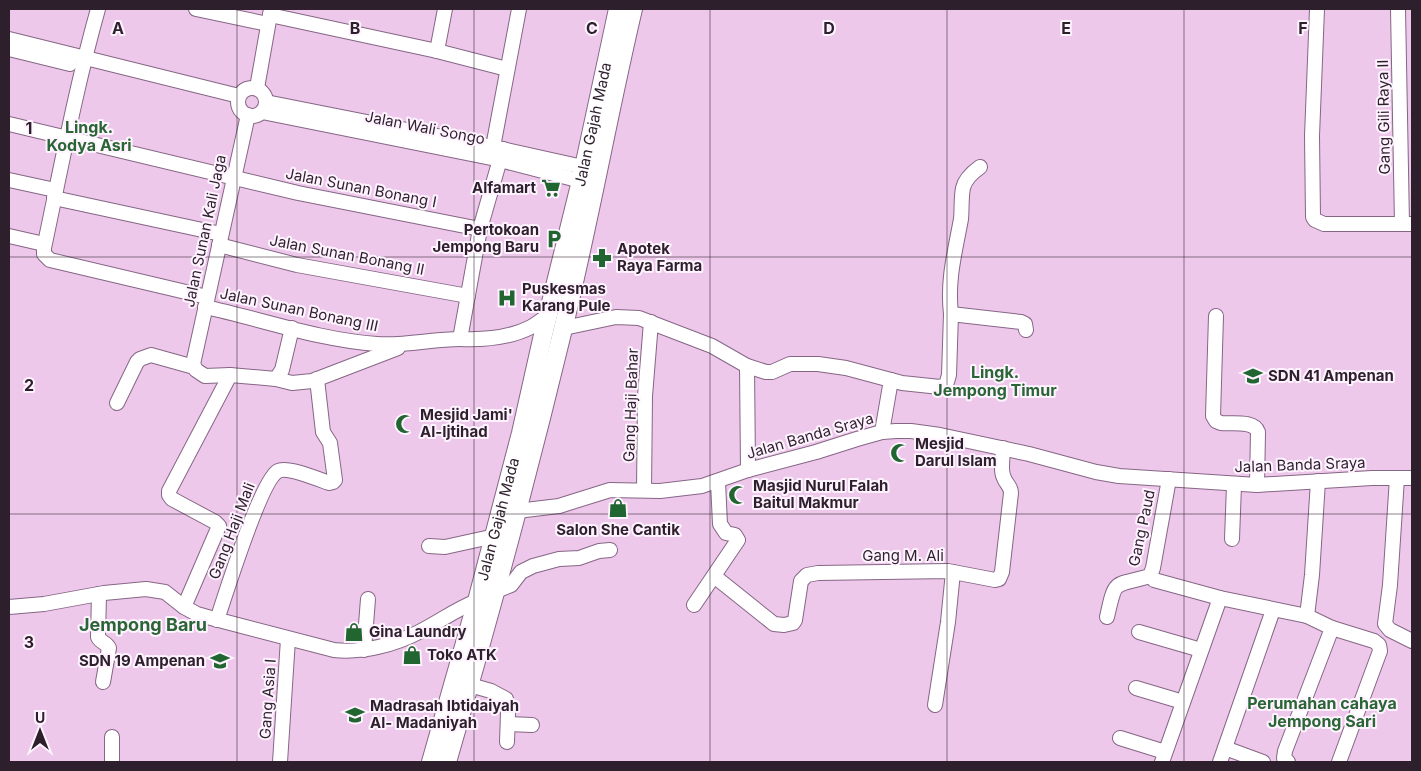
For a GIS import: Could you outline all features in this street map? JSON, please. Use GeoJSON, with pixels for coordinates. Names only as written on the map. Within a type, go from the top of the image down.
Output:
{"type":"FeatureCollection","features":[{"type":"Feature","properties":{"kind":"main road","name":"Jalan Gajah Mada"},"geometry":{"type":"LineString","coordinates":[[431,762],[496,591],[517,511],[548,316],[573,248],[606,99],[618,9]]}},
{"type":"Feature","properties":{"kind":"main road","name":"Jalan Gajah Mada"},"geometry":{"type":"LineString","coordinates":[[447,762],[470,685],[467,665],[477,602],[494,536],[564,328],[582,174],[633,9]]}},
{"type":"Feature","properties":{"kind":"street"},"geometry":{"type":"LineString","coordinates":[[9,236],[44,244],[98,9]]}},
{"type":"Feature","properties":{"kind":"street"},"geometry":{"type":"LineString","coordinates":[[196,9],[270,16],[437,51],[507,69]]}},
{"type":"Feature","properties":{"kind":"street"},"geometry":{"type":"LineString","coordinates":[[437,51],[446,9]]}},
{"type":"Feature","properties":{"kind":"street"},"geometry":{"type":"LineString","coordinates":[[460,339],[480,229],[499,152],[507,69],[519,9]]}},
{"type":"Feature","properties":{"kind":"street"},"geometry":{"type":"LineString","coordinates":[[1317,9],[1312,136],[1313,216],[1315,220],[1324,224],[1407,224]]}},
{"type":"Feature","properties":{"kind":"street","name":"Gang Gili Raya II"},"geometry":{"type":"LineString","coordinates":[[1398,9],[1407,224]]}},
{"type":"Feature","properties":{"kind":"street"},"geometry":{"type":"LineString","coordinates":[[257,88],[270,16]]}},
{"type":"Feature","properties":{"kind":"street","name":"Jalan Wali Songo"},"geometry":{"type":"LineString","coordinates":[[9,39],[50,48],[251,106],[499,152],[582,174]]}},
{"type":"Feature","properties":{"kind":"street","name":"Jalan Wali Songo"},"geometry":{"type":"LineString","coordinates":[[9,50],[85,59]]}},
{"type":"Feature","properties":{"kind":"street"},"geometry":{"type":"LineString","coordinates":[[257,88],[265,95],[251,106],[246,89],[257,88]]}},
{"type":"Feature","properties":{"kind":"street","name":"Jalan Sunan Kali Jaga"},"geometry":{"type":"LineString","coordinates":[[194,361],[251,106]]}},
{"type":"Feature","properties":{"kind":"street","name":"Jalan Sunan Bonang I"},"geometry":{"type":"LineString","coordinates":[[9,124],[235,179],[480,229]]}},
{"type":"Feature","properties":{"kind":"street"},"geometry":{"type":"LineString","coordinates":[[564,328],[624,316],[639,318],[712,346],[746,366],[770,372],[790,364],[818,364],[846,368],[902,383],[940,387],[946,385],[949,375],[950,275],[961,217],[963,186],[980,167]]}},
{"type":"Feature","properties":{"kind":"street","name":"Jalan Sunan Bonang II"},"geometry":{"type":"LineString","coordinates":[[9,180],[220,239],[297,265],[468,296]]}},
{"type":"Feature","properties":{"kind":"street","name":"Jalan Sunan Bonang III"},"geometry":{"type":"LineString","coordinates":[[44,244],[44,254],[52,260],[206,302],[292,328],[358,342],[405,345],[460,339],[480,340],[512,334],[530,328],[548,316]]}},
{"type":"Feature","properties":{"kind":"street"},"geometry":{"type":"LineString","coordinates":[[951,314],[1020,322],[1025,324],[1026,330]]}},
{"type":"Feature","properties":{"kind":"street"},"geometry":{"type":"LineString","coordinates":[[1216,316],[1213,416],[1221,423],[1252,425],[1257,428],[1257,485]]}},
{"type":"Feature","properties":{"kind":"street","name":"Gang Haji Bahar"},"geometry":{"type":"LineString","coordinates":[[644,490],[644,396],[651,322]]}},
{"type":"Feature","properties":{"kind":"street"},"geometry":{"type":"LineString","coordinates":[[276,379],[282,370],[292,328]]}},
{"type":"Feature","properties":{"kind":"street"},"geometry":{"type":"LineString","coordinates":[[117,403],[137,362],[151,355],[194,361],[200,373],[205,376],[230,375],[276,379],[292,383],[317,379],[405,345]]}},
{"type":"Feature","properties":{"kind":"street"},"geometry":{"type":"LineString","coordinates":[[746,366],[748,470]]}},
{"type":"Feature","properties":{"kind":"street"},"geometry":{"type":"LineString","coordinates":[[184,607],[219,526],[168,495],[230,375]]}},
{"type":"Feature","properties":{"kind":"street","name":"Gang Haji Mali"},"geometry":{"type":"LineString","coordinates":[[217,620],[248,532],[272,476],[278,470],[286,469],[329,483],[335,480],[330,443],[324,432],[317,379]]}},
{"type":"Feature","properties":{"kind":"street"},"geometry":{"type":"LineString","coordinates":[[882,432],[891,380]]}},
{"type":"Feature","properties":{"kind":"street","name":"Jalan Banda Sraya"},"geometry":{"type":"LineString","coordinates":[[517,511],[559,506],[610,490],[678,490],[702,486],[748,470],[882,432],[911,431],[926,433],[1003,448],[1096,472],[1169,479],[1257,485],[1372,478],[1412,478]]}},
{"type":"Feature","properties":{"kind":"street","name":"Gang M. Ali"},"geometry":{"type":"LineString","coordinates":[[719,581],[774,624],[784,625],[793,623],[795,620],[801,581],[807,576],[822,573],[858,572],[953,572],[995,580],[1000,577],[1011,493],[1010,487],[1002,473],[1003,448]]}},
{"type":"Feature","properties":{"kind":"street"},"geometry":{"type":"LineString","coordinates":[[1397,478],[1390,585],[1385,624],[1390,630],[1412,641]]}},
{"type":"Feature","properties":{"kind":"street","name":"Gang Paud"},"geometry":{"type":"LineString","coordinates":[[1107,617],[1116,586],[1152,575],[1169,479]]}},
{"type":"Feature","properties":{"kind":"street"},"geometry":{"type":"LineString","coordinates":[[1307,616],[1312,574],[1318,481]]}},
{"type":"Feature","properties":{"kind":"street"},"geometry":{"type":"LineString","coordinates":[[694,605],[719,581],[738,540],[735,535],[724,532],[720,524],[718,482]]}},
{"type":"Feature","properties":{"kind":"street"},"geometry":{"type":"LineString","coordinates":[[1232,539],[1234,484]]}},
{"type":"Feature","properties":{"kind":"street"},"geometry":{"type":"LineString","coordinates":[[430,546],[445,547],[494,536]]}},
{"type":"Feature","properties":{"kind":"street"},"geometry":{"type":"LineString","coordinates":[[496,591],[511,585],[521,572],[533,566],[559,559],[579,558],[599,551],[610,550]]}},
{"type":"Feature","properties":{"kind":"street"},"geometry":{"type":"LineString","coordinates":[[935,706],[948,622],[953,572]]}},
{"type":"Feature","properties":{"kind":"street"},"geometry":{"type":"LineString","coordinates":[[1152,575],[1220,598],[1307,616],[1332,628],[1375,641],[1380,651],[1340,762]]}},
{"type":"Feature","properties":{"kind":"street"},"geometry":{"type":"LineString","coordinates":[[9,607],[36,605],[136,589],[156,590],[165,592],[184,607],[197,614],[217,620],[334,650],[364,650],[404,639],[459,608],[477,602]]}},
{"type":"Feature","properties":{"kind":"street"},"geometry":{"type":"LineString","coordinates":[[99,594],[98,637],[109,648],[103,682]]}},
{"type":"Feature","properties":{"kind":"street"},"geometry":{"type":"LineString","coordinates":[[1120,738],[1163,757],[1220,598]]}},
{"type":"Feature","properties":{"kind":"street"},"geometry":{"type":"LineString","coordinates":[[364,650],[368,599]]}},
{"type":"Feature","properties":{"kind":"street"},"geometry":{"type":"LineString","coordinates":[[1220,762],[1273,610]]}},
{"type":"Feature","properties":{"kind":"street"},"geometry":{"type":"LineString","coordinates":[[1288,762],[1284,758],[1285,751],[1332,628]]}},
{"type":"Feature","properties":{"kind":"street"},"geometry":{"type":"LineString","coordinates":[[1139,632],[1201,650]]}},
{"type":"Feature","properties":{"kind":"street","name":"Gang Asia I"},"geometry":{"type":"LineString","coordinates":[[280,762],[288,639]]}},
{"type":"Feature","properties":{"kind":"street"},"geometry":{"type":"LineString","coordinates":[[470,685],[491,691],[506,699],[507,742]]}},
{"type":"Feature","properties":{"kind":"street"},"geometry":{"type":"LineString","coordinates":[[1136,688],[1183,702]]}},
{"type":"Feature","properties":{"kind":"street"},"geometry":{"type":"LineString","coordinates":[[508,724],[532,725]]}},
{"type":"Feature","properties":{"kind":"street"},"geometry":{"type":"LineString","coordinates":[[112,737],[112,762]]}},
{"type":"Feature","properties":{"kind":"street"},"geometry":{"type":"LineString","coordinates":[[1225,748],[1263,762]]}},
{"type":"Feature","properties":{"kind":"place","name":"Alfamart"},"geometry":{"type":"Point","coordinates":[551,188]}},
{"type":"Feature","properties":{"kind":"place","name":"Pertokoan Jempong Baru"},"geometry":{"type":"Point","coordinates":[554,239]}},
{"type":"Feature","properties":{"kind":"place","name":"Apotek Raya Farma"},"geometry":{"type":"Point","coordinates":[602,258]}},
{"type":"Feature","properties":{"kind":"place","name":"Puskesmas Karang Pule"},"geometry":{"type":"Point","coordinates":[507,298]}},
{"type":"Feature","properties":{"kind":"place","name":"SDN 41 Ampenan"},"geometry":{"type":"Point","coordinates":[1253,376]}},
{"type":"Feature","properties":{"kind":"place","name":"Mesjid Jami' Al-Ijtihad"},"geometry":{"type":"Point","coordinates":[405,424]}},
{"type":"Feature","properties":{"kind":"place","name":"Mesjid Darul Islam"},"geometry":{"type":"Point","coordinates":[900,453]}},
{"type":"Feature","properties":{"kind":"place","name":"Masjid Nurul Falah Baitul Makmur"},"geometry":{"type":"Point","coordinates":[738,495]}},
{"type":"Feature","properties":{"kind":"place","name":"Salon She Cantik"},"geometry":{"type":"Point","coordinates":[618,508]}},
{"type":"Feature","properties":{"kind":"place","name":"Gina Laundry"},"geometry":{"type":"Point","coordinates":[354,632]}},
{"type":"Feature","properties":{"kind":"place","name":"Toko ATK"},"geometry":{"type":"Point","coordinates":[412,655]}},
{"type":"Feature","properties":{"kind":"place","name":"SDN 19 Ampenan"},"geometry":{"type":"Point","coordinates":[220,661]}},
{"type":"Feature","properties":{"kind":"place","name":"Madrasah Ibtidaiyah Al- Madaniyah"},"geometry":{"type":"Point","coordinates":[355,715]}},
{"type":"Feature","properties":{"kind":"district","name":"Lingk. Kodya Asri"},"geometry":{"type":"Point","coordinates":[89,136]}},
{"type":"Feature","properties":{"kind":"district","name":"Lingk. Jempong Timur"},"geometry":{"type":"Point","coordinates":[995,381]}},
{"type":"Feature","properties":{"kind":"district","name":"Jempong Baru"},"geometry":{"type":"Point","coordinates":[143,625]}},
{"type":"Feature","properties":{"kind":"district","name":"Perumahan cahaya Jempong Sari"},"geometry":{"type":"Point","coordinates":[1322,712]}}]}
